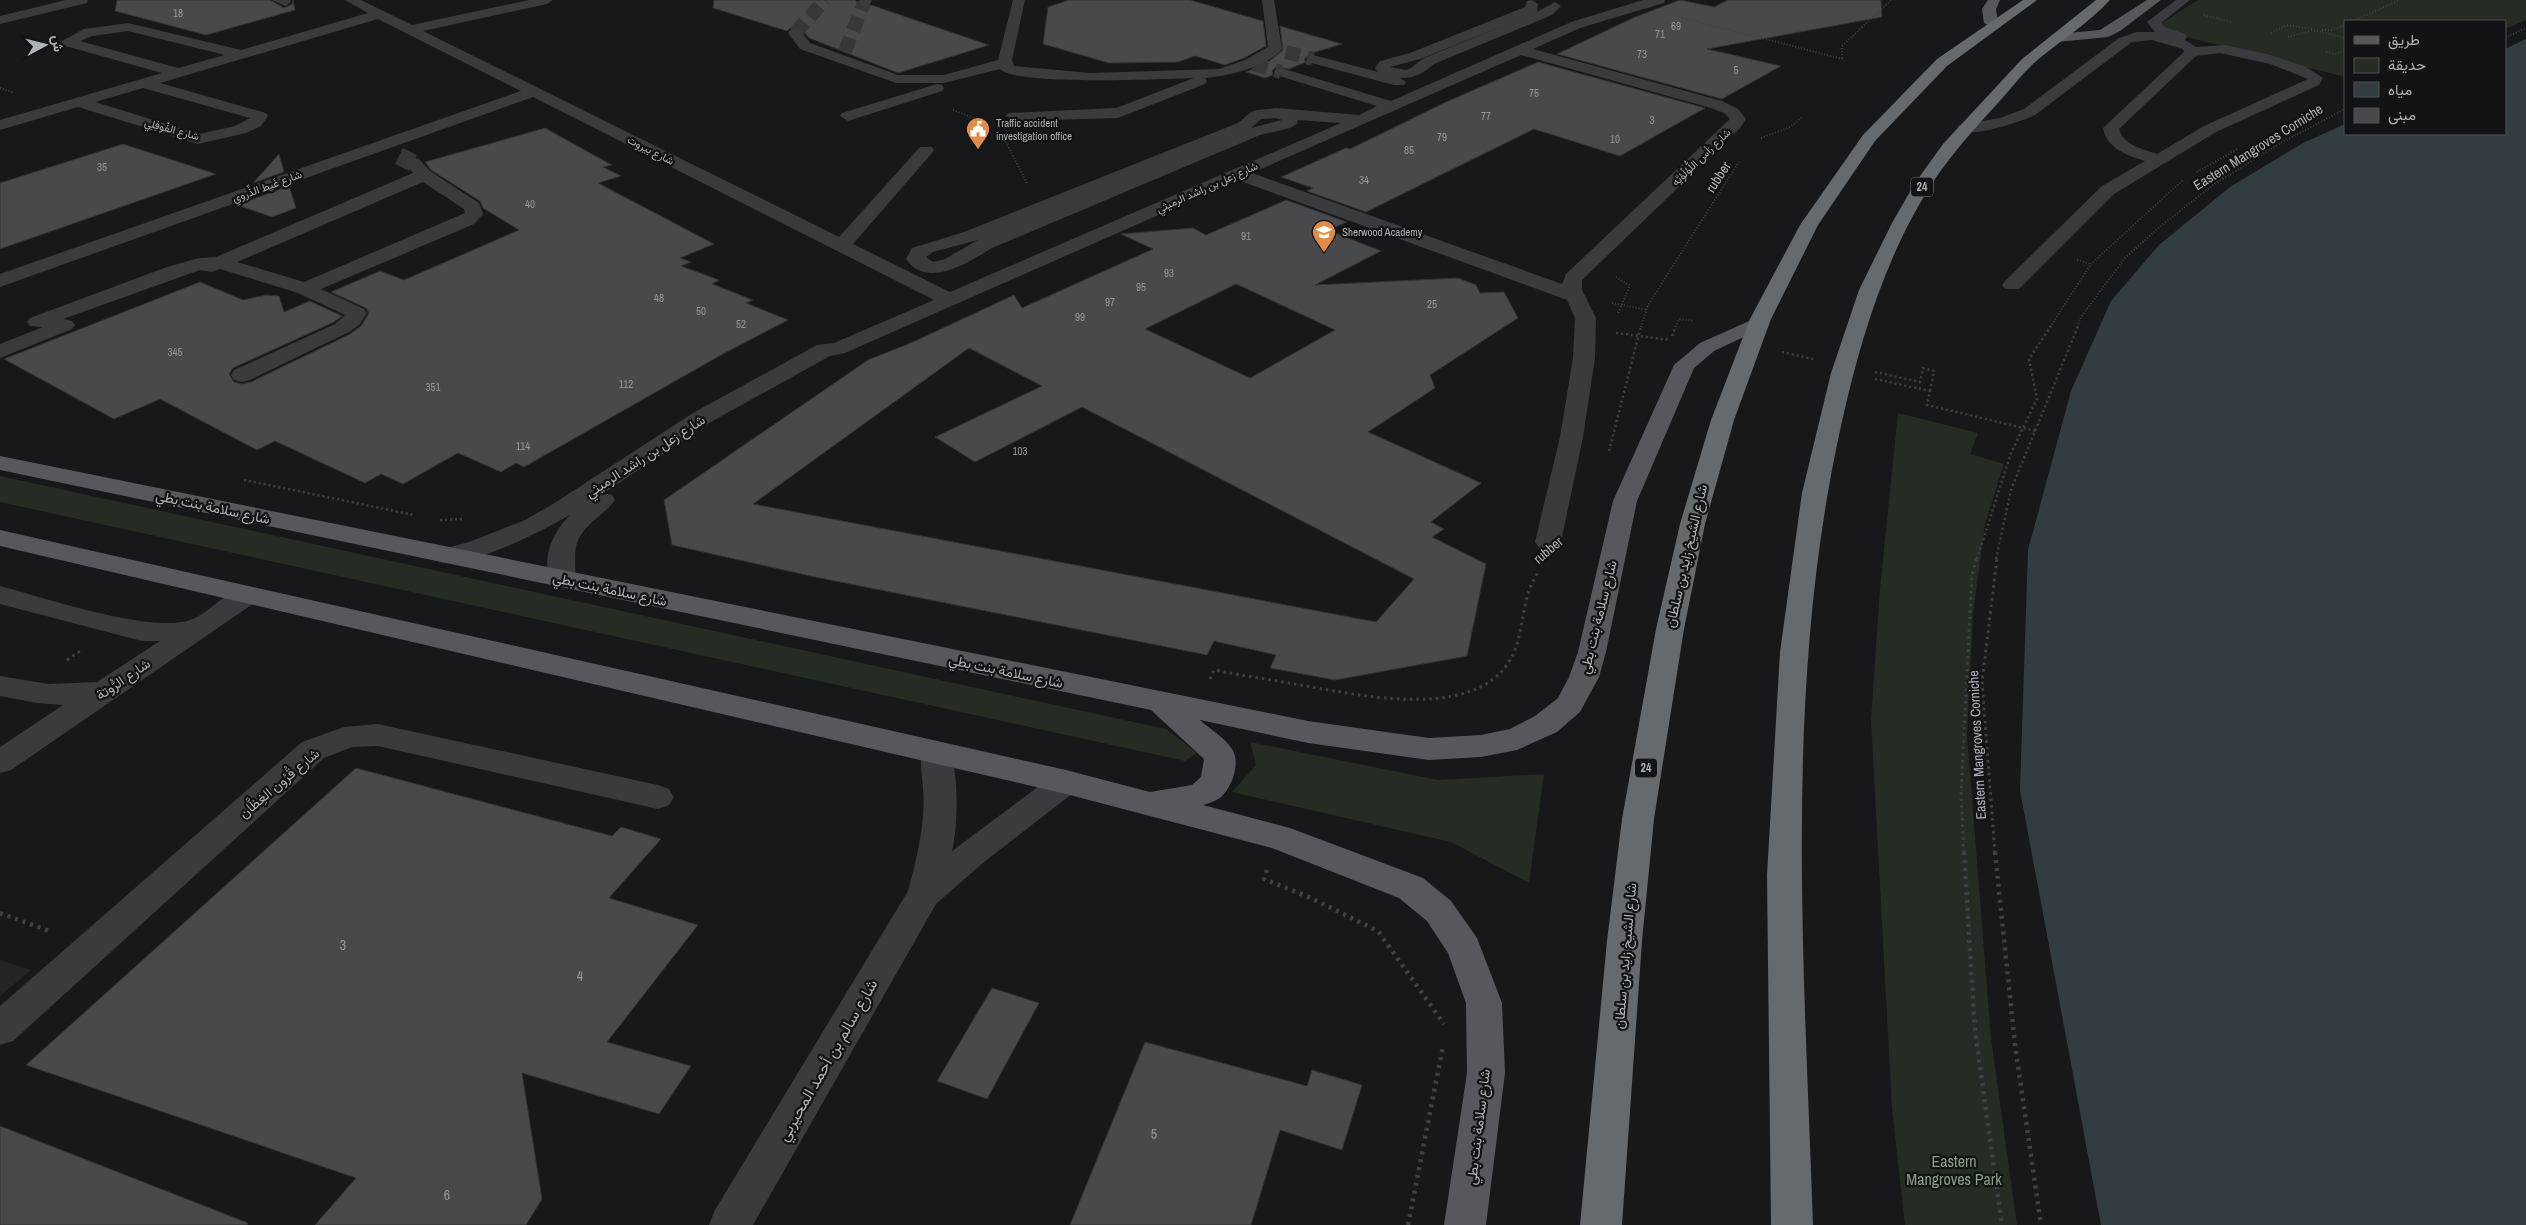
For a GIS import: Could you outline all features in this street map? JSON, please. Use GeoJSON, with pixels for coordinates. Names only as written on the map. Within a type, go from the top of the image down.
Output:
{"type":"FeatureCollection","features":[{"type":"Feature","properties":{"kind":"highway","name":"شارع الشيخ زايد بن سلطان"},"geometry":{"type":"LineString","coordinates":[[1601,1225],[1634,844],[1668,627],[1706,470],[1746,354],[1758,323],[1807,227],[1857,152],[1910,93],[1991,23],[2031,0]]}},
{"type":"Feature","properties":{"kind":"highway","name":"24"},"geometry":{"type":"LineString","coordinates":[[1792,1225],[1784,875],[1794,652],[1814,493],[1844,368],[1869,290],[1901,223],[1924,183],[1965,128],[2027,62],[2104,0]]}},
{"type":"Feature","properties":{"kind":"main road"},"geometry":{"type":"LineString","coordinates":[[1991,23],[1989,9],[1994,0]]}},
{"type":"Feature","properties":{"kind":"main road"},"geometry":{"type":"LineString","coordinates":[[2056,38],[2103,34],[2115,28],[2155,0]]}},
{"type":"Feature","properties":{"kind":"main road","name":"شارع سلامة بنت بطي"},"geometry":{"type":"LineString","coordinates":[[0,463],[1308,732],[1429,749],[1481,746],[1517,739],[1546,724],[1569,705],[1584,677],[1592,652],[1625,501],[1685,365],[1707,347],[1758,323]]}},
{"type":"Feature","properties":{"kind":"main road","name":"شارع سلامة بنت بطي"},"geometry":{"type":"LineString","coordinates":[[0,538],[936,754],[1066,782],[1278,837],[1366,869],[1411,888],[1439,911],[1464,948],[1484,1003],[1486,1073],[1465,1225]]}},
{"type":"Feature","properties":{"kind":"main road"},"geometry":{"type":"LineString","coordinates":[[1144,802],[1200,794],[1214,786],[1221,772],[1220,755],[1161,703]]}},
{"type":"Feature","properties":{"kind":"street"},"geometry":{"type":"LineString","coordinates":[[0,20],[82,0]]}},
{"type":"Feature","properties":{"kind":"street","name":"شارع بيروت"},"geometry":{"type":"LineString","coordinates":[[351,0],[950,300]]}},
{"type":"Feature","properties":{"kind":"street"},"geometry":{"type":"LineString","coordinates":[[409,30],[546,0]]}},
{"type":"Feature","properties":{"kind":"street"},"geometry":{"type":"LineString","coordinates":[[1005,62],[1019,0]]}},
{"type":"Feature","properties":{"kind":"street"},"geometry":{"type":"LineString","coordinates":[[1014,116],[1118,113],[1281,51],[1268,0]]}},
{"type":"Feature","properties":{"kind":"street","name":"شارع زعل بن راشد الرميثي"},"geometry":{"type":"LineString","coordinates":[[448,556],[478,548],[532,526],[569,505],[653,448],[761,384],[825,350],[838,349],[1576,25],[1600,20],[1634,3],[1658,0]]}},
{"type":"Feature","properties":{"kind":"street"},"geometry":{"type":"LineString","coordinates":[[2012,285],[2108,190],[2157,159],[2230,118],[2310,84],[2316,78],[2309,73],[2169,34],[2155,25],[2155,20],[2184,0]]}},
{"type":"Feature","properties":{"kind":"street"},"geometry":{"type":"LineString","coordinates":[[1525,1],[1562,4],[1429,61],[1413,73],[1393,74],[1382,68],[1386,64],[1415,56],[1532,9],[1525,1]]}},
{"type":"Feature","properties":{"kind":"street","name":"شارع زعل بن راشد الرميثي"},"geometry":{"type":"LineString","coordinates":[[1576,25],[1578,18],[1592,5]]}},
{"type":"Feature","properties":{"kind":"street"},"geometry":{"type":"LineString","coordinates":[[0,125],[380,14]]}},
{"type":"Feature","properties":{"kind":"street"},"geometry":{"type":"LineString","coordinates":[[178,73],[67,42],[89,32],[128,26],[240,55]]}},
{"type":"Feature","properties":{"kind":"street"},"geometry":{"type":"LineString","coordinates":[[795,33],[805,46],[841,55],[896,79],[924,80],[951,77],[1005,62]]}},
{"type":"Feature","properties":{"kind":"street"},"geometry":{"type":"LineString","coordinates":[[1965,128],[1987,126],[2025,114],[2039,106],[2094,61],[2130,38],[2154,37],[2174,41],[2189,47],[2191,53]]}},
{"type":"Feature","properties":{"kind":"street"},"geometry":{"type":"LineString","coordinates":[[2157,159],[2118,143],[2112,128],[2191,53],[2204,49],[2230,50]]}},
{"type":"Feature","properties":{"kind":"street","name":"شارع رَأس اللُّؤلُؤيَّه"},"geometry":{"type":"LineString","coordinates":[[1520,50],[1716,104],[1735,113],[1738,119],[1673,184],[1573,278],[1570,285],[1573,295]]}},
{"type":"Feature","properties":{"kind":"street"},"geometry":{"type":"LineString","coordinates":[[1449,53],[1491,63]]}},
{"type":"Feature","properties":{"kind":"street"},"geometry":{"type":"LineString","coordinates":[[1313,59],[1429,90]]}},
{"type":"Feature","properties":{"kind":"street"},"geometry":{"type":"LineString","coordinates":[[1005,62],[1012,70],[1090,77],[1220,73]]}},
{"type":"Feature","properties":{"kind":"street"},"geometry":{"type":"LineString","coordinates":[[1318,84],[1324,76],[1350,69]]}},
{"type":"Feature","properties":{"kind":"street"},"geometry":{"type":"LineString","coordinates":[[1281,72],[1392,106]]}},
{"type":"Feature","properties":{"kind":"street"},"geometry":{"type":"LineString","coordinates":[[848,116],[936,88],[951,77]]}},
{"type":"Feature","properties":{"kind":"street"},"geometry":{"type":"LineString","coordinates":[[833,110],[924,80]]}},
{"type":"Feature","properties":{"kind":"street","name":"شارع الفُوفِلِي"},"geometry":{"type":"LineString","coordinates":[[78,102],[198,139],[240,130],[255,123],[260,116],[143,83]]}},
{"type":"Feature","properties":{"kind":"street","name":"شارع غَيط الذِّروي"},"geometry":{"type":"LineString","coordinates":[[0,281],[534,92]]}},
{"type":"Feature","properties":{"kind":"street"},"geometry":{"type":"LineString","coordinates":[[1044,213],[985,244],[952,265],[926,266],[916,260],[919,252],[926,248],[1044,213],[1256,132],[1289,123],[1290,118],[1283,114],[1362,120]]}},
{"type":"Feature","properties":{"kind":"street"},"geometry":{"type":"LineString","coordinates":[[306,289],[468,220],[474,214],[473,207],[412,165],[379,146]]}},
{"type":"Feature","properties":{"kind":"street"},"geometry":{"type":"LineString","coordinates":[[841,246],[926,150]]}},
{"type":"Feature","properties":{"kind":"street"},"geometry":{"type":"LineString","coordinates":[[0,352],[219,263],[412,165]]}},
{"type":"Feature","properties":{"kind":"street"},"geometry":{"type":"LineString","coordinates":[[1238,174],[1573,295],[1582,306],[1586,330],[1582,384],[1548,542]]}},
{"type":"Feature","properties":{"kind":"street"},"geometry":{"type":"LineString","coordinates":[[1044,213],[1095,236]]}},
{"type":"Feature","properties":{"kind":"street"},"geometry":{"type":"LineString","coordinates":[[37,322],[174,271],[199,264],[219,263],[306,289],[357,313],[352,321],[342,328],[242,375]]}},
{"type":"Feature","properties":{"kind":"street","name":"شارع زعل بن راشد الرميثي"},"geometry":{"type":"LineString","coordinates":[[563,579],[560,555],[563,542],[579,519],[595,505],[719,425],[839,357],[841,351],[838,349]]}},
{"type":"Feature","properties":{"kind":"street"},"geometry":{"type":"LineString","coordinates":[[0,595],[142,632],[199,628]]}},
{"type":"Feature","properties":{"kind":"street","name":"شارع الرُّوتة"},"geometry":{"type":"LineString","coordinates":[[0,762],[247,595]]}},
{"type":"Feature","properties":{"kind":"street"},"geometry":{"type":"LineString","coordinates":[[0,686],[44,696],[72,696],[104,692]]}},
{"type":"Feature","properties":{"kind":"street","name":"شارع قُرُون الغِظَّان"},"geometry":{"type":"LineString","coordinates":[[0,1029],[313,750],[340,738],[359,734],[378,735],[658,797]]}},
{"type":"Feature","properties":{"kind":"street","name":"شارع سالم بن أحمد المحيربي"},"geometry":{"type":"LineString","coordinates":[[730,1225],[924,894],[937,844],[940,797],[936,754]]}},
{"type":"Feature","properties":{"kind":"street","name":"شارع سالم بن أحمد المحيربي"},"geometry":{"type":"LineString","coordinates":[[924,894],[972,853],[1066,782]]}},
{"type":"Feature","properties":{"kind":"path"},"geometry":{"type":"LineString","coordinates":[[1634,3],[1843,59],[1842,46],[1891,0]]}},
{"type":"Feature","properties":{"kind":"path"},"geometry":{"type":"LineString","coordinates":[[2355,20],[2400,0]]}},
{"type":"Feature","properties":{"kind":"path"},"geometry":{"type":"LineString","coordinates":[[2230,50],[2287,25],[2328,31],[2344,25]]}},
{"type":"Feature","properties":{"kind":"path"},"geometry":{"type":"LineString","coordinates":[[2506,38],[2526,28]]}},
{"type":"Feature","properties":{"kind":"path"},"geometry":{"type":"LineString","coordinates":[[2285,38],[2312,30],[2344,38]]}},
{"type":"Feature","properties":{"kind":"path"},"geometry":{"type":"LineString","coordinates":[[2325,52],[2334,54],[2344,51]]}},
{"type":"Feature","properties":{"kind":"path"},"geometry":{"type":"LineString","coordinates":[[916,95],[990,124]]}},
{"type":"Feature","properties":{"kind":"path","name":"Eastern Mangroves Corniche"},"geometry":{"type":"LineString","coordinates":[[2041,1225],[2014,1035],[1994,840],[1982,682],[1995,565],[2010,490],[2060,374],[2081,317],[2125,258],[2162,225],[2213,185],[2279,144],[2344,110]]}},
{"type":"Feature","properties":{"kind":"path"},"geometry":{"type":"LineString","coordinates":[[1758,139],[1790,127],[1802,117]]}},
{"type":"Feature","properties":{"kind":"path"},"geometry":{"type":"LineString","coordinates":[[1004,137],[1044,213]]}},
{"type":"Feature","properties":{"kind":"path"},"geometry":{"type":"LineString","coordinates":[[2002,1225],[1975,1031],[1961,796],[1972,574],[2011,453],[2037,399],[2029,359],[2091,264],[2183,180],[2242,146]]}},
{"type":"Feature","properties":{"kind":"path","name":"rubber"},"geometry":{"type":"LineString","coordinates":[[1608,454],[1638,335],[1648,305],[1742,158]]}},
{"type":"Feature","properties":{"kind":"path"},"geometry":{"type":"LineString","coordinates":[[1590,261],[1630,286],[1608,332]]}},
{"type":"Feature","properties":{"kind":"path"},"geometry":{"type":"LineString","coordinates":[[1586,330],[1670,340]]}},
{"type":"Feature","properties":{"kind":"path"},"geometry":{"type":"LineString","coordinates":[[1774,350],[1930,391]]}},
{"type":"Feature","properties":{"kind":"path"},"geometry":{"type":"LineString","coordinates":[[1844,368],[1920,382],[1923,368],[1934,370],[1927,405],[2036,431]]}},
{"type":"Feature","properties":{"kind":"path"},"geometry":{"type":"LineString","coordinates":[[236,479],[422,517]]}},
{"type":"Feature","properties":{"kind":"path"},"geometry":{"type":"LineString","coordinates":[[432,518],[441,520],[470,518]]}},
{"type":"Feature","properties":{"kind":"path","name":"rubber"},"geometry":{"type":"LineString","coordinates":[[1207,686],[1214,670],[1370,698],[1410,701],[1444,697],[1478,688],[1504,669],[1516,652],[1527,589],[1542,568]]}},
{"type":"Feature","properties":{"kind":"path"},"geometry":{"type":"LineString","coordinates":[[1278,837],[1264,878],[1312,898],[1378,931],[1447,1028]]}},
{"type":"Feature","properties":{"kind":"path"},"geometry":{"type":"LineString","coordinates":[[0,913],[93,946]]}},
{"type":"Feature","properties":{"kind":"path"},"geometry":{"type":"LineString","coordinates":[[1408,1225],[1445,1037]]}},
{"type":"Feature","properties":{"kind":"shaded area"},"geometry":{"type":"Polygon","coordinates":[[[0,960],[31,970],[0,996],[0,960]]]}},
{"type":"Feature","properties":{"kind":"green space"},"geometry":{"type":"Polygon","coordinates":[[[2198,0],[2526,0],[2526,20],[2506,29],[2506,20],[2344,20],[2344,77],[2179,35],[2160,24],[2198,0]]]}},
{"type":"Feature","properties":{"kind":"green space","name":"Eastern Mangroves Park"},"geometry":{"type":"Polygon","coordinates":[[[1898,413],[1978,433],[1970,454],[2004,464],[1985,524],[1973,614],[1967,735],[1991,1038],[2017,1225],[1905,1225],[1892,1108],[1871,720],[1880,588],[1898,413]]]}},
{"type":"Feature","properties":{"kind":"green space"},"geometry":{"type":"Polygon","coordinates":[[[0,476],[1166,729],[1197,753],[1185,761],[0,502],[0,476]]]}},
{"type":"Feature","properties":{"kind":"green space"},"geometry":{"type":"Polygon","coordinates":[[[1250,742],[1438,780],[1544,774],[1529,883],[1451,842],[1232,792],[1256,765],[1250,742]]]}},
{"type":"Feature","properties":{"kind":"water"},"geometry":{"type":"Polygon","coordinates":[[[2526,39],[2526,1225],[2101,1225],[2020,790],[2028,550],[2071,391],[2111,301],[2159,245],[2230,187],[2303,143],[2344,124],[2344,135],[2506,135],[2506,49],[2526,39]]]}},
{"type":"Feature","properties":{"kind":"building"},"geometry":{"type":"Polygon","coordinates":[[[117,0],[270,0],[284,8],[292,4],[293,0],[295,10],[206,35],[115,11],[117,0]]]}},
{"type":"Feature","properties":{"kind":"building"},"geometry":{"type":"Polygon","coordinates":[[[714,0],[855,0],[863,9],[871,5],[989,45],[898,73],[809,38],[800,28],[790,28],[787,31],[713,8],[714,0]]]}},
{"type":"Feature","properties":{"kind":"building"},"geometry":{"type":"Polygon","coordinates":[[[1069,0],[1190,0],[1263,21],[1266,46],[1244,58],[1225,65],[1195,56],[1178,62],[1109,63],[1043,44],[1048,7],[1069,0]]]}},
{"type":"Feature","properties":{"kind":"building"},"geometry":{"type":"Polygon","coordinates":[[[1680,0],[1714,7],[1728,0],[1881,0],[1882,17],[1707,49],[1781,66],[1722,99],[1557,54],[1635,17],[1680,0]]]}},
{"type":"Feature","properties":{"kind":"building"},"geometry":{"type":"Polygon","coordinates":[[[1280,26],[1342,44],[1312,53],[1304,59],[1306,62],[1289,69],[1276,67],[1272,71],[1273,75],[1265,78],[1246,72],[1268,62],[1283,50],[1280,26]]]}},
{"type":"Feature","properties":{"kind":"building"},"geometry":{"type":"Polygon","coordinates":[[[1538,62],[1705,108],[1620,156],[1534,129],[1366,212],[1307,191],[1313,188],[1281,177],[1346,148],[1350,149],[1446,102],[1538,62]]]}},
{"type":"Feature","properties":{"kind":"building"},"geometry":{"type":"Polygon","coordinates":[[[545,128],[612,165],[603,167],[621,176],[598,183],[714,244],[680,258],[691,262],[681,266],[719,280],[712,284],[753,300],[746,303],[788,320],[721,355],[524,467],[516,463],[501,472],[458,453],[403,484],[381,474],[365,483],[275,441],[257,450],[160,399],[114,419],[4,359],[200,282],[243,300],[266,295],[279,296],[284,312],[310,301],[342,316],[334,322],[233,368],[229,374],[234,382],[242,384],[251,382],[350,334],[361,326],[369,313],[366,308],[331,292],[380,271],[404,280],[519,230],[483,208],[480,201],[431,170],[425,162],[545,128]]]}},
{"type":"Feature","properties":{"kind":"building"},"geometry":{"type":"Polygon","coordinates":[[[123,144],[216,174],[0,249],[0,183],[123,144]]]}},
{"type":"Feature","properties":{"kind":"building"},"geometry":{"type":"Polygon","coordinates":[[[279,154],[284,172],[253,183],[279,154]]]}},
{"type":"Feature","properties":{"kind":"building"},"geometry":{"type":"Polygon","coordinates":[[[289,186],[296,208],[272,217],[237,205],[289,186]]]}},
{"type":"Feature","properties":{"kind":"building"},"geometry":{"type":"Polygon","coordinates":[[[1286,200],[1347,222],[1328,230],[1381,251],[1315,285],[1458,278],[1476,285],[1480,293],[1504,292],[1518,318],[1430,375],[1435,388],[1368,432],[1481,483],[1431,522],[1444,529],[1432,537],[1486,564],[1467,656],[1335,680],[1270,668],[1276,655],[1214,641],[1207,655],[815,577],[672,545],[664,500],[868,360],[913,342],[1014,295],[1022,308],[1153,249],[1121,234],[1193,228],[1206,235],[1286,200]],[[1236,284],[1145,329],[1250,378],[1335,330],[1245,288],[1236,284]],[[969,348],[753,504],[1376,622],[1414,579],[1082,407],[975,462],[935,437],[1042,386],[969,348]]]}},
{"type":"Feature","properties":{"kind":"building"},"geometry":{"type":"Polygon","coordinates":[[[356,768],[612,836],[621,827],[661,839],[609,898],[698,925],[607,1042],[691,1066],[659,1114],[522,1073],[542,1199],[526,1225],[315,1225],[356,1178],[26,1065],[356,768]]]}},
{"type":"Feature","properties":{"kind":"building"},"geometry":{"type":"Polygon","coordinates":[[[992,988],[1039,1003],[987,1099],[937,1081],[992,988]]]}},
{"type":"Feature","properties":{"kind":"building"},"geometry":{"type":"Polygon","coordinates":[[[1145,1042],[1307,1086],[1312,1070],[1362,1085],[1342,1150],[1280,1130],[1251,1225],[1070,1225],[1145,1042]]]}},
{"type":"Feature","properties":{"kind":"building"},"geometry":{"type":"Polygon","coordinates":[[[0,1126],[248,1223],[247,1225],[0,1225],[0,1126]]]}},
{"type":"Feature","properties":{"kind":"tunnel"},"geometry":{"type":"LineString","coordinates":[[795,33],[825,0]]}},
{"type":"Feature","properties":{"kind":"tunnel"},"geometry":{"type":"LineString","coordinates":[[845,51],[864,3]]}},
{"type":"Feature","properties":{"kind":"tunnel"},"geometry":{"type":"LineString","coordinates":[[1286,52],[1313,59]]}},
{"type":"Feature","properties":{"kind":"tunnel"},"geometry":{"type":"LineString","coordinates":[[1254,64],[1281,72]]}},
{"type":"Feature","properties":{"kind":"tunnel"},"geometry":{"type":"LineString","coordinates":[[399,156],[413,163]]}},
{"type":"Feature","properties":{"kind":"place","name":"Traffic accident investigation office"},"geometry":{"type":"Point","coordinates":[978,150]}},
{"type":"Feature","properties":{"kind":"place","name":"Sherwood Academy"},"geometry":{"type":"Point","coordinates":[1324,253]}}]}
